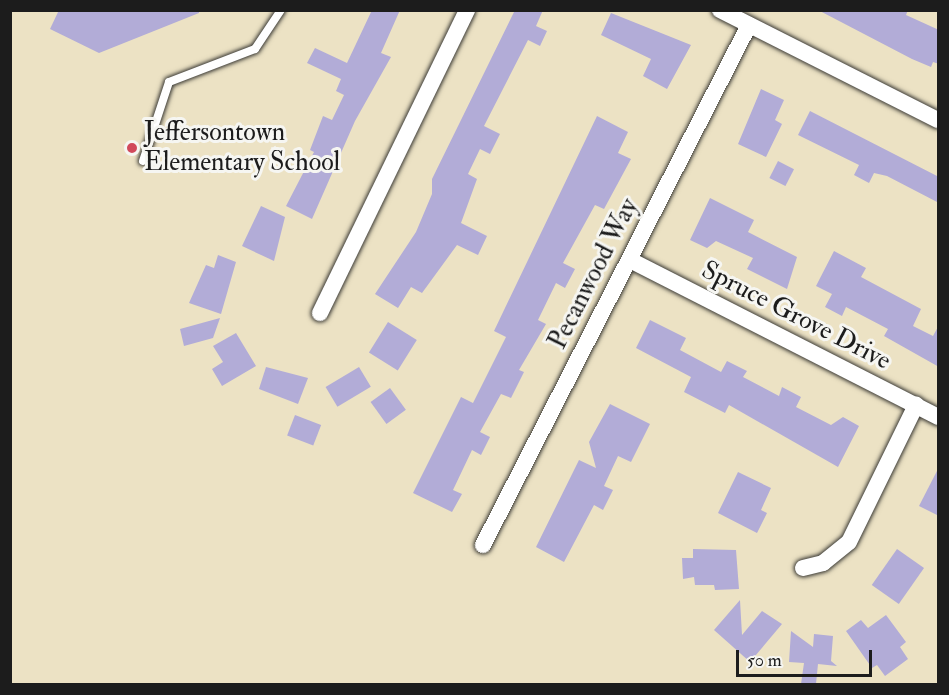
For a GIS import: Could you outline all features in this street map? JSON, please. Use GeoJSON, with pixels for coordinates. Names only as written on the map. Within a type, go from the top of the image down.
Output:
{"type":"FeatureCollection","features":[{"type":"Feature","properties":{"kind":"street"},"geometry":{"type":"LineString","coordinates":[[320,313],[467,10]]}},
{"type":"Feature","properties":{"kind":"street"},"geometry":{"type":"LineString","coordinates":[[720,10],[939,120]]}},
{"type":"Feature","properties":{"kind":"street","name":"Pecanwood Way"},"geometry":{"type":"LineString","coordinates":[[483,545],[749,25]]}},
{"type":"Feature","properties":{"kind":"street","name":"Spruce Grove Drive"},"geometry":{"type":"LineString","coordinates":[[630,260],[939,417]]}},
{"type":"Feature","properties":{"kind":"street"},"geometry":{"type":"LineString","coordinates":[[803,568],[823,563],[849,542],[916,405]]}},
{"type":"Feature","properties":{"kind":"lane"},"geometry":{"type":"LineString","coordinates":[[143,161],[169,82],[255,49],[281,10]]}},
{"type":"Feature","properties":{"kind":"building"},"geometry":{"type":"Polygon","coordinates":[[[59,10],[199,10],[199,13],[99,53],[50,29],[59,10]]]}},
{"type":"Feature","properties":{"kind":"building"},"geometry":{"type":"Polygon","coordinates":[[[372,10],[400,10],[381,53],[391,57],[355,121],[312,219],[286,206],[314,152],[310,150],[323,116],[332,120],[344,95],[336,91],[341,79],[307,63],[315,48],[347,63],[372,10]]]}},
{"type":"Feature","properties":{"kind":"building"},"geometry":{"type":"Polygon","coordinates":[[[515,10],[543,10],[536,26],[547,31],[540,46],[528,40],[484,126],[500,134],[490,154],[480,149],[468,174],[477,179],[461,223],[487,236],[478,255],[457,245],[422,293],[411,287],[398,308],[375,294],[416,232],[432,194],[432,179],[515,10]]]}},
{"type":"Feature","properties":{"kind":"building"},"geometry":{"type":"Polygon","coordinates":[[[818,10],[908,10],[906,15],[939,30],[939,64],[933,62],[931,67],[912,59],[818,10]]]}},
{"type":"Feature","properties":{"kind":"building"},"geometry":{"type":"Polygon","coordinates":[[[611,13],[691,45],[667,89],[643,76],[651,59],[601,35],[611,13]]]}},
{"type":"Feature","properties":{"kind":"building"},"geometry":{"type":"Polygon","coordinates":[[[761,89],[784,100],[775,120],[782,124],[766,157],[738,144],[761,89]]]}},
{"type":"Feature","properties":{"kind":"building"},"geometry":{"type":"Polygon","coordinates":[[[810,111],[939,177],[939,203],[887,176],[874,173],[869,183],[854,175],[859,165],[798,135],[810,111]]]}},
{"type":"Feature","properties":{"kind":"building"},"geometry":{"type":"Polygon","coordinates":[[[597,116],[628,132],[618,153],[631,159],[604,209],[595,205],[563,263],[575,269],[565,288],[556,283],[538,320],[546,324],[519,370],[524,372],[511,398],[501,394],[480,432],[490,437],[481,455],[472,450],[453,490],[462,494],[452,512],[413,493],[461,397],[473,403],[506,337],[494,331],[597,116]]]}},
{"type":"Feature","properties":{"kind":"building"},"geometry":{"type":"Polygon","coordinates":[[[778,161],[794,169],[785,186],[769,178],[778,161]]]}},
{"type":"Feature","properties":{"kind":"building"},"geometry":{"type":"Polygon","coordinates":[[[710,198],[754,220],[748,232],[797,257],[787,289],[747,269],[753,258],[716,241],[707,248],[690,240],[710,198]]]}},
{"type":"Feature","properties":{"kind":"building"},"geometry":{"type":"Polygon","coordinates":[[[261,206],[285,217],[274,261],[242,246],[261,206]]]}},
{"type":"Feature","properties":{"kind":"building"},"geometry":{"type":"Polygon","coordinates":[[[834,251],[866,268],[861,277],[921,309],[913,326],[933,336],[939,325],[939,367],[884,336],[888,329],[846,307],[842,316],[825,307],[832,294],[816,286],[834,251]]]}},
{"type":"Feature","properties":{"kind":"building"},"geometry":{"type":"Polygon","coordinates":[[[218,255],[236,262],[221,314],[189,303],[206,265],[214,268],[218,255]]]}},
{"type":"Feature","properties":{"kind":"building"},"geometry":{"type":"Polygon","coordinates":[[[220,318],[213,338],[184,346],[180,329],[220,318]]]}},
{"type":"Feature","properties":{"kind":"building"},"geometry":{"type":"Polygon","coordinates":[[[650,320],[686,338],[680,350],[721,372],[727,361],[747,371],[743,377],[779,396],[782,387],[801,397],[796,407],[831,425],[843,417],[859,426],[838,467],[729,405],[725,413],[684,392],[691,377],[636,348],[650,320]]]}},
{"type":"Feature","properties":{"kind":"building"},"geometry":{"type":"Polygon","coordinates":[[[388,322],[417,340],[398,371],[369,353],[388,322]]]}},
{"type":"Feature","properties":{"kind":"building"},"geometry":{"type":"Polygon","coordinates":[[[236,333],[256,366],[222,386],[212,369],[223,362],[213,346],[236,333]]]}},
{"type":"Feature","properties":{"kind":"building"},"geometry":{"type":"Polygon","coordinates":[[[266,367],[308,378],[298,404],[259,389],[266,367]]]}},
{"type":"Feature","properties":{"kind":"building"},"geometry":{"type":"Polygon","coordinates":[[[359,367],[371,387],[337,407],[326,387],[359,367]]]}},
{"type":"Feature","properties":{"kind":"building"},"geometry":{"type":"Polygon","coordinates":[[[390,388],[406,410],[386,424],[371,402],[390,388]]]}},
{"type":"Feature","properties":{"kind":"building"},"geometry":{"type":"Polygon","coordinates":[[[610,404],[650,424],[631,462],[618,456],[604,486],[613,490],[603,510],[594,505],[564,562],[536,547],[579,460],[596,468],[589,442],[610,404]]]}},
{"type":"Feature","properties":{"kind":"building"},"geometry":{"type":"Polygon","coordinates":[[[295,415],[321,425],[313,446],[287,436],[295,415]]]}},
{"type":"Feature","properties":{"kind":"building"},"geometry":{"type":"Polygon","coordinates":[[[939,467],[939,516],[919,506],[939,467]]]}},
{"type":"Feature","properties":{"kind":"building"},"geometry":{"type":"Polygon","coordinates":[[[738,472],[771,488],[761,510],[767,513],[757,533],[718,513],[738,472]]]}},
{"type":"Feature","properties":{"kind":"building"},"geometry":{"type":"Polygon","coordinates":[[[693,549],[736,550],[739,589],[715,590],[714,585],[695,585],[694,577],[683,579],[682,558],[693,558],[693,549]]]}},
{"type":"Feature","properties":{"kind":"building"},"geometry":{"type":"Polygon","coordinates":[[[897,549],[924,568],[899,604],[872,585],[897,549]]]}},
{"type":"Feature","properties":{"kind":"building"},"geometry":{"type":"Polygon","coordinates":[[[740,600],[742,635],[762,611],[782,624],[750,662],[714,630],[740,600]]]}},
{"type":"Feature","properties":{"kind":"building"},"geometry":{"type":"Polygon","coordinates":[[[886,615],[906,642],[900,647],[908,659],[885,676],[877,665],[872,668],[846,631],[861,620],[868,628],[886,615]]]}},
{"type":"Feature","properties":{"kind":"building"},"geometry":{"type":"Polygon","coordinates":[[[791,631],[813,647],[814,634],[833,636],[831,661],[837,666],[818,664],[816,684],[801,684],[804,663],[789,662],[791,631]]]}},
{"type":"Feature","properties":{"kind":"place","name":"Jeffersontown Elementary School"},"geometry":{"type":"Point","coordinates":[132,148]}}]}
